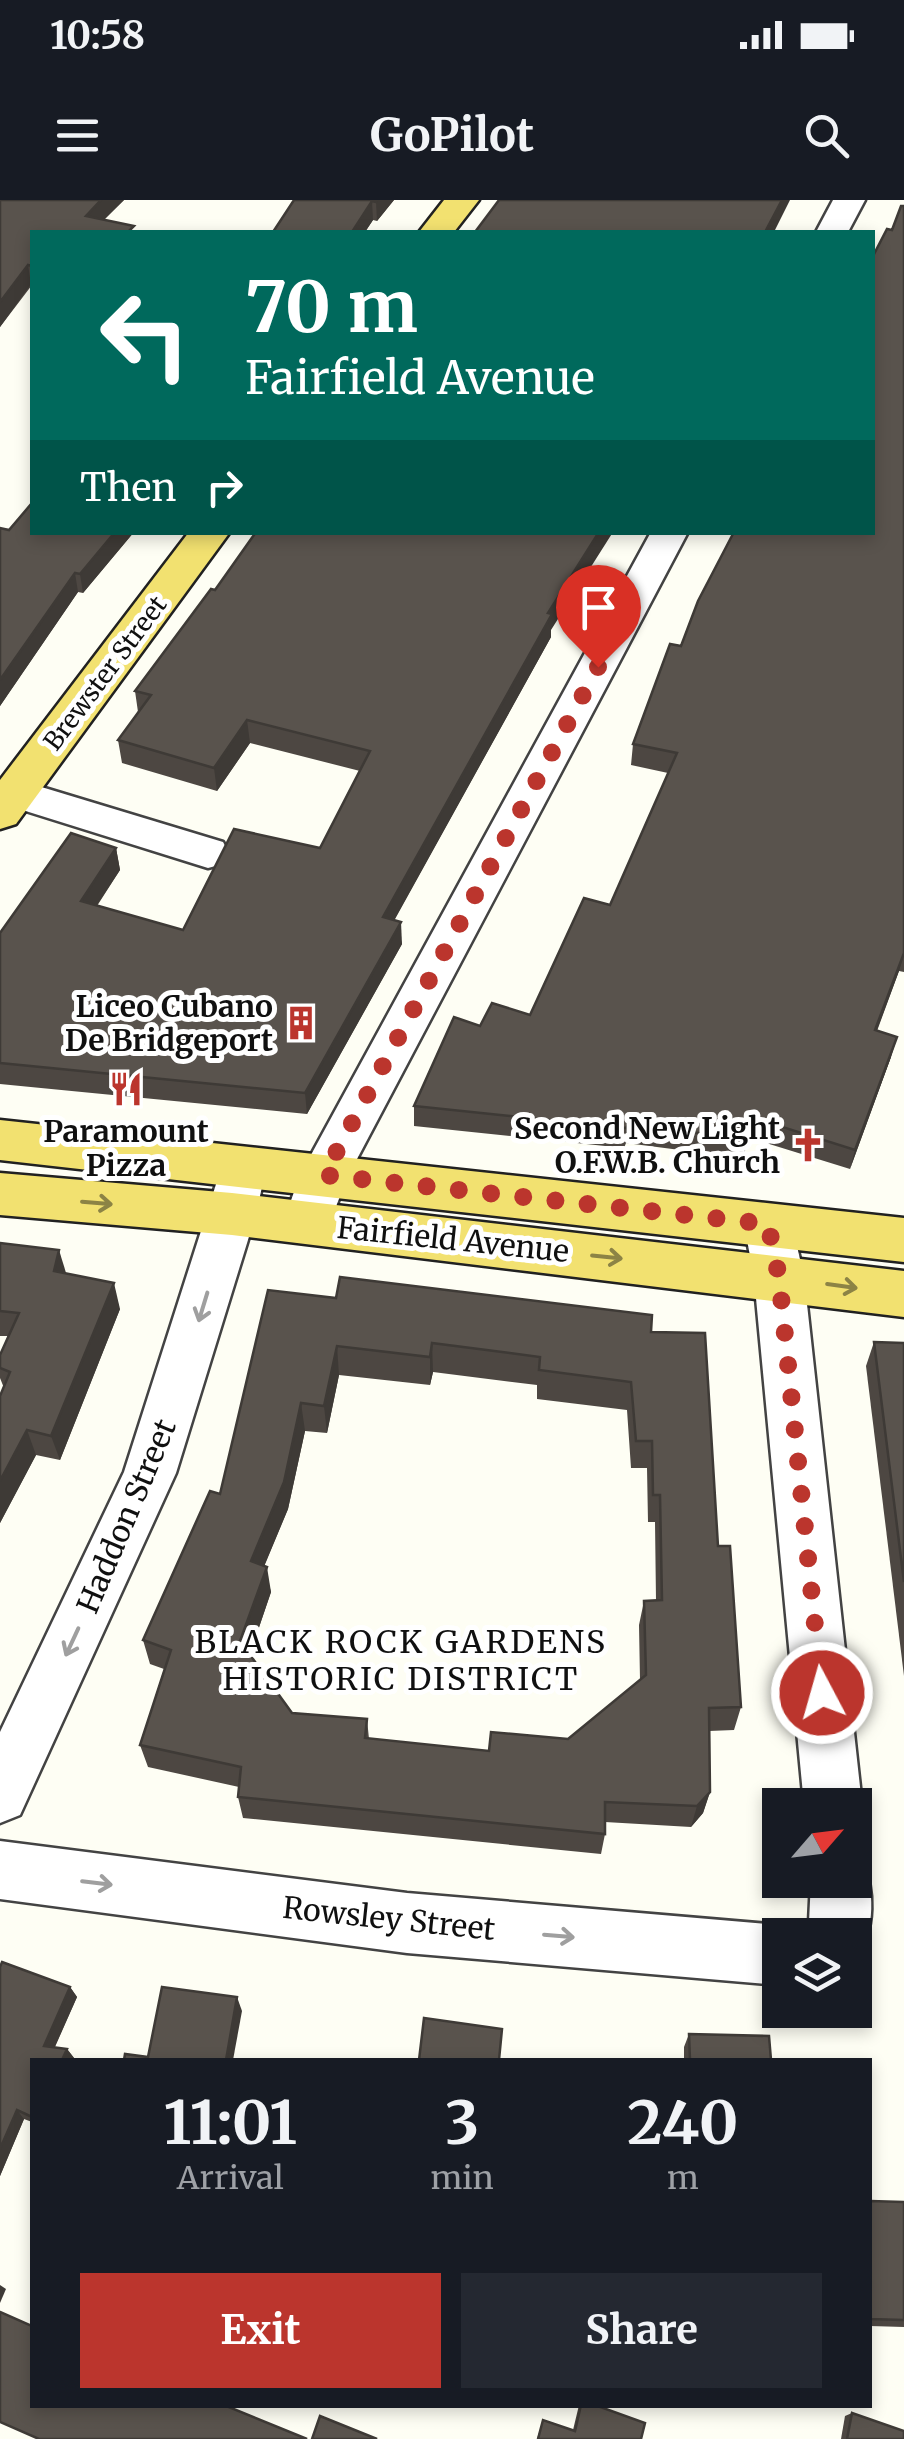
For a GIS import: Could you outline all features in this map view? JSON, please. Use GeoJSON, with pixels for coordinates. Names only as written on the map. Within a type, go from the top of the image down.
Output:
{"type":"FeatureCollection","features":[{"type":"Feature","properties":{"kind":"main road"},"geometry":{"type":"LineString","coordinates":[[438,230],[462,200]]}},
{"type":"Feature","properties":{"kind":"main road","name":"Brewster Street"},"geometry":{"type":"LineString","coordinates":[[8,803],[208,535]]}},
{"type":"Feature","properties":{"kind":"main road","name":"Fairfield Avenue"},"geometry":{"type":"LineString","coordinates":[[0,1140],[237,1192]]}},
{"type":"Feature","properties":{"kind":"main road","name":"Fairfield Avenue"},"geometry":{"type":"LineString","coordinates":[[0,1194],[237,1192],[768,1224],[904,1240]]}},
{"type":"Feature","properties":{"kind":"main road","name":"Fairfield Avenue"},"geometry":{"type":"LineString","coordinates":[[316,1199],[779,1277],[901,1285]]}},
{"type":"Feature","properties":{"kind":"street"},"geometry":{"type":"LineString","coordinates":[[833,230],[849,200]]}},
{"type":"Feature","properties":{"kind":"street"},"geometry":{"type":"LineString","coordinates":[[316,1199],[668,535]]}},
{"type":"Feature","properties":{"kind":"street"},"geometry":{"type":"LineString","coordinates":[[8,803],[208,852]]}},
{"type":"Feature","properties":{"kind":"street","name":"Haddon Street"},"geometry":{"type":"LineString","coordinates":[[0,1795],[150,1473],[237,1192]]}},
{"type":"Feature","properties":{"kind":"street"},"geometry":{"type":"LineString","coordinates":[[768,1224],[779,1277],[831,1788]]}},
{"type":"Feature","properties":{"kind":"street","name":"Rowsley Street"},"geometry":{"type":"LineString","coordinates":[[0,1870],[407,1923],[762,1953]]}},
{"type":"Feature","properties":{"kind":"building"},"geometry":{"type":"Polygon","coordinates":[[[0,200],[101,200],[86,216],[134,226],[130,230],[30,230],[30,266],[0,302],[0,200]]]}},
{"type":"Feature","properties":{"kind":"building"},"geometry":{"type":"Polygon","coordinates":[[[294,200],[377,200],[372,201],[353,230],[274,230],[294,200]]]}},
{"type":"Feature","properties":{"kind":"building"},"geometry":{"type":"Polygon","coordinates":[[[499,200],[782,200],[766,230],[476,230],[499,200]]]}},
{"type":"Feature","properties":{"kind":"building"},"geometry":{"type":"Polygon","coordinates":[[[904,206],[904,953],[875,1030],[897,1037],[855,1150],[754,1118],[746,1139],[629,1124],[626,1128],[414,1106],[454,1017],[480,1026],[492,1003],[530,1015],[584,898],[610,905],[677,753],[633,744],[670,644],[681,646],[698,601],[732,535],[875,535],[875,252],[887,229],[892,230],[904,206]]]}},
{"type":"Feature","properties":{"kind":"building"},"geometry":{"type":"Polygon","coordinates":[[[30,505],[30,535],[112,535],[80,574],[75,573],[0,680],[0,528],[9,530],[30,505]]]}},
{"type":"Feature","properties":{"kind":"building"},"geometry":{"type":"Polygon","coordinates":[[[254,535],[597,535],[548,613],[552,614],[383,917],[401,922],[305,1093],[0,1063],[0,933],[71,833],[116,848],[81,901],[183,930],[234,829],[320,848],[370,751],[247,720],[214,768],[118,740],[151,695],[135,691],[211,589],[215,590],[254,535]]]}},
{"type":"Feature","properties":{"kind":"building"},"geometry":{"type":"Polygon","coordinates":[[[0,1243],[59,1250],[54,1271],[114,1283],[51,1436],[27,1430],[0,1481],[0,1396],[10,1372],[0,1368],[0,1355],[19,1313],[0,1311],[0,1243]]]}},
{"type":"Feature","properties":{"kind":"building"},"geometry":{"type":"Polygon","coordinates":[[[340,1277],[652,1315],[651,1332],[705,1333],[718,1546],[730,1546],[741,1707],[709,1708],[710,1792],[697,1806],[605,1802],[605,1834],[238,1797],[241,1767],[140,1745],[171,1650],[143,1640],[210,1491],[220,1494],[268,1290],[336,1298],[340,1277]],[[432,1343],[430,1357],[337,1346],[324,1406],[301,1403],[284,1482],[251,1561],[267,1567],[240,1641],[292,1713],[367,1719],[365,1738],[489,1751],[491,1732],[568,1739],[646,1675],[644,1601],[662,1600],[660,1495],[653,1495],[652,1441],[636,1441],[631,1382],[539,1370],[540,1357],[432,1343]]]}},
{"type":"Feature","properties":{"kind":"building"},"geometry":{"type":"Polygon","coordinates":[[[874,1342],[904,1343],[904,1582],[874,1342]]]}},
{"type":"Feature","properties":{"kind":"building"},"geometry":{"type":"Polygon","coordinates":[[[2,1962],[70,1987],[44,2046],[67,2049],[63,2058],[30,2058],[30,2116],[17,2110],[0,2149],[2,1962]]]}},
{"type":"Feature","properties":{"kind":"building"},"geometry":{"type":"Polygon","coordinates":[[[162,1987],[237,1997],[226,2058],[124,2058],[125,2054],[148,2057],[162,1987]]]}},
{"type":"Feature","properties":{"kind":"building"},"geometry":{"type":"Polygon","coordinates":[[[424,2018],[502,2029],[499,2058],[419,2058],[424,2018]]]}},
{"type":"Feature","properties":{"kind":"building"},"geometry":{"type":"Polygon","coordinates":[[[689,2034],[769,2036],[771,2058],[690,2058],[689,2034]]]}},
{"type":"Feature","properties":{"kind":"building"},"geometry":{"type":"Polygon","coordinates":[[[872,2201],[904,2202],[904,2320],[872,2319],[872,2201]]]}},
{"type":"Feature","properties":{"kind":"building"},"geometry":{"type":"Polygon","coordinates":[[[0,2312],[30,2325],[30,2408],[231,2408],[307,2439],[39,2439],[0,2422],[0,2312]]]}},
{"type":"Feature","properties":{"kind":"building"},"geometry":{"type":"Polygon","coordinates":[[[580,2408],[603,2408],[645,2423],[641,2439],[538,2439],[543,2420],[575,2431],[580,2408]]]}},
{"type":"Feature","properties":{"kind":"building"},"geometry":{"type":"Polygon","coordinates":[[[852,2413],[904,2431],[904,2439],[847,2439],[852,2413]]]}},
{"type":"Feature","properties":{"kind":"building"},"geometry":{"type":"Polygon","coordinates":[[[320,2416],[377,2439],[312,2439],[320,2416]]]}},
{"type":"Feature","properties":{"kind":"place","name":"Liceo Cubano De Bridgeport"},"geometry":{"type":"Point","coordinates":[301,1023]}},
{"type":"Feature","properties":{"kind":"place","name":"Paramount Pizza"},"geometry":{"type":"Point","coordinates":[126,1089]}},
{"type":"Feature","properties":{"kind":"place","name":"Second New Light O.F.W.B. Church"},"geometry":{"type":"Point","coordinates":[808,1145]}},
{"type":"Feature","properties":{"kind":"district","name":"BLACK ROCK GARDENS HISTORIC DISTRICT"},"geometry":{"type":"Point","coordinates":[401,1660]}},
{"type":"Feature","properties":{"kind":"route"},"geometry":{"type":"LineString","coordinates":[[598,667],[324,1175],[768,1224],[779,1277],[822,1693]]}}]}
